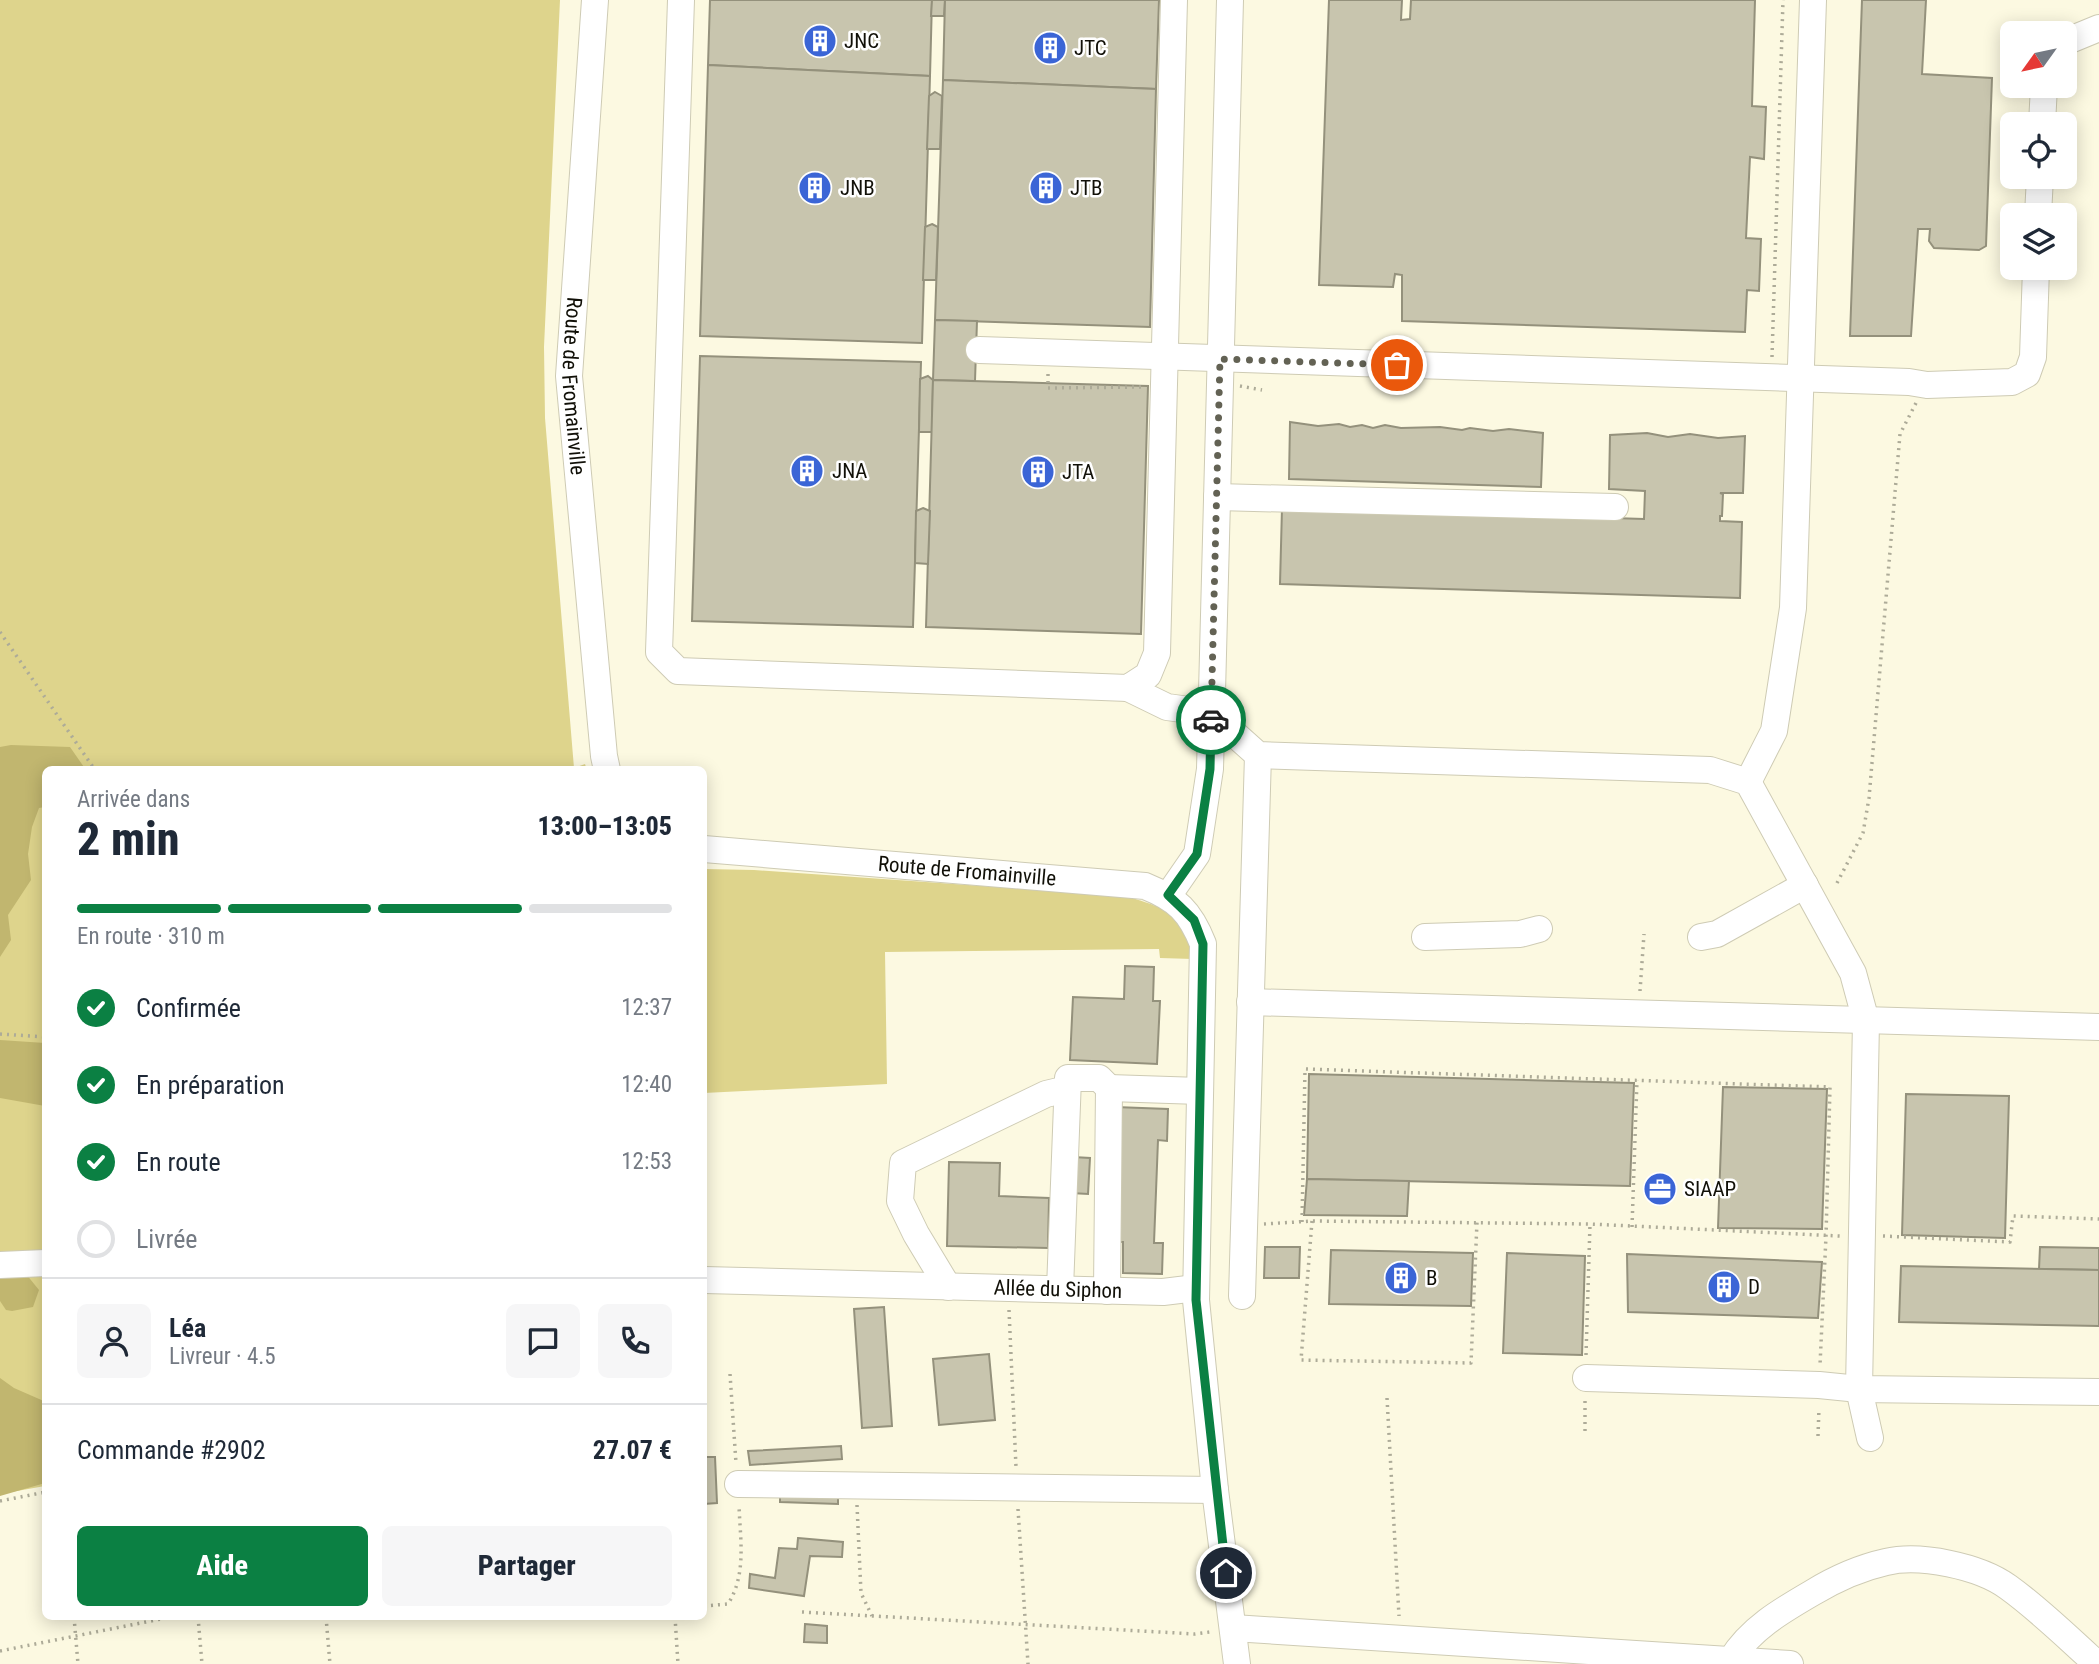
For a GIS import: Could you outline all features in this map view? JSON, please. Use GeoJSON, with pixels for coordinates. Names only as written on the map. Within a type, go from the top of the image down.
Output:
{"type":"FeatureCollection","features":[{"type":"Feature","properties":{"kind":"street","name":"Route de Fromainville"},"geometry":{"type":"LineString","coordinates":[[595,0],[569,376],[606,766]]}},
{"type":"Feature","properties":{"kind":"street"},"geometry":{"type":"LineString","coordinates":[[681,0],[659,652],[678,671],[1128,688],[1167,706],[1211,713],[1258,755],[1710,770],[1748,782],[1853,973],[1866,1021],[1859,1389],[1870,1438]]}},
{"type":"Feature","properties":{"kind":"street"},"geometry":{"type":"LineString","coordinates":[[1128,688],[1148,674],[1157,653],[1174,0]]}},
{"type":"Feature","properties":{"kind":"street"},"geometry":{"type":"LineString","coordinates":[[1168,895],[1197,854],[1210,769],[1230,0]]}},
{"type":"Feature","properties":{"kind":"street"},"geometry":{"type":"LineString","coordinates":[[1748,782],[1773,731],[1793,608],[1813,0]]}},
{"type":"Feature","properties":{"kind":"street"},"geometry":{"type":"LineString","coordinates":[[2077,37],[2099,28]]}},
{"type":"Feature","properties":{"kind":"street"},"geometry":{"type":"LineString","coordinates":[[979,350],[1772,376],[1927,385],[2011,382],[2027,374],[2033,357],[2036,280]]}},
{"type":"Feature","properties":{"kind":"street"},"geometry":{"type":"LineString","coordinates":[[1217,497],[1615,507]]}},
{"type":"Feature","properties":{"kind":"street"},"geometry":{"type":"LineString","coordinates":[[1242,1296],[1258,755]]}},
{"type":"Feature","properties":{"kind":"street","name":"Route de Fromainville"},"geometry":{"type":"LineString","coordinates":[[707,849],[1145,886],[1168,895],[1194,920],[1203,944],[1200,1091]]}},
{"type":"Feature","properties":{"kind":"street"},"geometry":{"type":"LineString","coordinates":[[1701,937],[1717,934],[1805,885]]}},
{"type":"Feature","properties":{"kind":"street"},"geometry":{"type":"LineString","coordinates":[[1425,937],[1520,934],[1539,929]]}},
{"type":"Feature","properties":{"kind":"street"},"geometry":{"type":"LineString","coordinates":[[1251,1002],[2099,1027]]}},
{"type":"Feature","properties":{"kind":"street"},"geometry":{"type":"LineString","coordinates":[[1060,1289],[1068,1078],[1099,1078],[1109,1088],[1200,1091],[1196,1288],[1215,1490],[1237,1664]]}},
{"type":"Feature","properties":{"kind":"street"},"geometry":{"type":"LineString","coordinates":[[1107,1291],[1109,1088]]}},
{"type":"Feature","properties":{"kind":"street"},"geometry":{"type":"LineString","coordinates":[[948,1287],[916,1234],[900,1201],[903,1163],[1046,1094],[1067,1090]]}},
{"type":"Feature","properties":{"kind":"street"},"geometry":{"type":"LineString","coordinates":[[0,1265],[42,1263]]}},
{"type":"Feature","properties":{"kind":"street","name":"Allée du Siphon"},"geometry":{"type":"LineString","coordinates":[[707,1280],[1163,1292],[1196,1288]]}},
{"type":"Feature","properties":{"kind":"street"},"geometry":{"type":"LineString","coordinates":[[1586,1377],[1819,1385],[1859,1389],[2099,1392]]}},
{"type":"Feature","properties":{"kind":"street"},"geometry":{"type":"LineString","coordinates":[[738,1484],[1215,1490]]}},
{"type":"Feature","properties":{"kind":"street"},"geometry":{"type":"LineString","coordinates":[[1731,1660],[1741,1644],[1770,1619],[1828,1583],[1888,1561],[1945,1562],[1978,1572],[2007,1586],[2097,1664]]}},
{"type":"Feature","properties":{"kind":"street"},"geometry":{"type":"LineString","coordinates":[[1233,1628],[1790,1664]]}},
{"type":"Feature","properties":{"kind":"path"},"geometry":{"type":"LineString","coordinates":[[1772,376],[1783,0]]}},
{"type":"Feature","properties":{"kind":"path"},"geometry":{"type":"LineString","coordinates":[[1049,351],[1048,388],[1151,387]]}},
{"type":"Feature","properties":{"kind":"path"},"geometry":{"type":"LineString","coordinates":[[1837,883],[1863,833],[1869,797],[1900,435],[1911,410],[1927,385]]}},
{"type":"Feature","properties":{"kind":"path"},"geometry":{"type":"LineString","coordinates":[[0,632],[92,766]]}},
{"type":"Feature","properties":{"kind":"path"},"geometry":{"type":"LineString","coordinates":[[1639,1014],[1644,934]]}},
{"type":"Feature","properties":{"kind":"path"},"geometry":{"type":"LineString","coordinates":[[0,1034],[42,1037]]}},
{"type":"Feature","properties":{"kind":"path"},"geometry":{"type":"LineString","coordinates":[[1302,1222],[1305,1069],[1829,1087],[1818,1436]]}},
{"type":"Feature","properties":{"kind":"path"},"geometry":{"type":"LineString","coordinates":[[1632,1227],[1637,1080]]}},
{"type":"Feature","properties":{"kind":"path"},"geometry":{"type":"LineString","coordinates":[[1243,1225],[1302,1222],[1590,1224],[2010,1242],[2013,1216],[2099,1219]]}},
{"type":"Feature","properties":{"kind":"path"},"geometry":{"type":"LineString","coordinates":[[1312,1222],[1301,1360],[1471,1363],[1477,1222]]}},
{"type":"Feature","properties":{"kind":"path"},"geometry":{"type":"LineString","coordinates":[[1585,1431],[1590,1224]]}},
{"type":"Feature","properties":{"kind":"path"},"geometry":{"type":"LineString","coordinates":[[1008,1297],[1016,1488],[1028,1664]]}},
{"type":"Feature","properties":{"kind":"path"},"geometry":{"type":"LineString","coordinates":[[1387,1398],[1400,1639]]}},
{"type":"Feature","properties":{"kind":"path"},"geometry":{"type":"LineString","coordinates":[[856,1486],[861,1593],[872,1616]]}},
{"type":"Feature","properties":{"kind":"path"},"geometry":{"type":"LineString","coordinates":[[0,1501],[42,1493]]}},
{"type":"Feature","properties":{"kind":"path"},"geometry":{"type":"LineString","coordinates":[[802,1612],[1195,1634],[1233,1628]]}},
{"type":"Feature","properties":{"kind":"path"},"geometry":{"type":"LineString","coordinates":[[74,1620],[78,1664]]}},
{"type":"Feature","properties":{"kind":"path"},"geometry":{"type":"LineString","coordinates":[[0,1651],[157,1620]]}},
{"type":"Feature","properties":{"kind":"path"},"geometry":{"type":"LineString","coordinates":[[198,1620],[202,1664]]}},
{"type":"Feature","properties":{"kind":"path"},"geometry":{"type":"LineString","coordinates":[[326,1620],[330,1664]]}},
{"type":"Feature","properties":{"kind":"path"},"geometry":{"type":"LineString","coordinates":[[675,1620],[678,1664]]}},
{"type":"Feature","properties":{"kind":"shaded area"},"geometry":{"type":"Polygon","coordinates":[[[0,0],[560,0],[544,347],[545,418],[574,766],[42,766],[42,1487],[0,1494],[0,0]]]}},
{"type":"Feature","properties":{"kind":"shaded area"},"geometry":{"type":"Polygon","coordinates":[[[0,747],[70,747],[83,766],[42,766],[42,808],[39,808],[32,827],[28,854],[31,880],[8,915],[11,940],[0,957],[0,747]]]}},
{"type":"Feature","properties":{"kind":"shaded area"},"geometry":{"type":"Polygon","coordinates":[[[707,869],[1126,896],[1164,910],[1179,922],[1184,931],[1193,959],[1160,958],[1159,949],[885,952],[887,1084],[707,1093],[707,869]]]}},
{"type":"Feature","properties":{"kind":"shaded area"},"geometry":{"type":"Polygon","coordinates":[[[0,1040],[42,1043],[42,1105],[0,1098],[0,1040]]]}},
{"type":"Feature","properties":{"kind":"shaded area"},"geometry":{"type":"Polygon","coordinates":[[[26,1274],[39,1290],[33,1307],[6,1310],[0,1301],[0,1275],[26,1274]]]}},
{"type":"Feature","properties":{"kind":"shaded area"},"geometry":{"type":"Polygon","coordinates":[[[0,1378],[14,1388],[42,1400],[42,1484],[0,1496],[0,1378]]]}},
{"type":"Feature","properties":{"kind":"building","name":"JNC"},"geometry":{"type":"Polygon","coordinates":[[[710,0],[932,0],[930,76],[708,65],[710,0]]]}},
{"type":"Feature","properties":{"kind":"building"},"geometry":{"type":"Polygon","coordinates":[[[932,0],[945,0],[944,16],[931,16],[932,0]]]}},
{"type":"Feature","properties":{"kind":"building","name":"JTC"},"geometry":{"type":"Polygon","coordinates":[[[945,0],[1159,0],[1156,89],[943,80],[945,0]]]}},
{"type":"Feature","properties":{"kind":"building"},"geometry":{"type":"Polygon","coordinates":[[[1329,0],[1402,0],[1401,20],[1410,19],[1411,0],[1755,0],[1752,106],[1766,107],[1764,159],[1750,157],[1746,238],[1761,239],[1759,291],[1747,290],[1745,332],[1402,321],[1402,275],[1395,274],[1393,287],[1319,285],[1329,0]]]}},
{"type":"Feature","properties":{"kind":"building"},"geometry":{"type":"Polygon","coordinates":[[[1862,0],[1926,0],[1922,74],[1992,78],[1986,246],[1979,250],[1934,248],[1929,241],[1930,229],[1918,229],[1911,336],[1850,336],[1862,0]]]}},
{"type":"Feature","properties":{"kind":"building","name":"JNB"},"geometry":{"type":"Polygon","coordinates":[[[708,65],[930,76],[922,343],[700,336],[708,65]]]}},
{"type":"Feature","properties":{"kind":"building","name":"JTB"},"geometry":{"type":"Polygon","coordinates":[[[943,80],[1156,89],[1150,327],[935,320],[943,80]]]}},
{"type":"Feature","properties":{"kind":"building"},"geometry":{"type":"Polygon","coordinates":[[[935,92],[942,96],[940,149],[927,149],[929,96],[935,92]]]}},
{"type":"Feature","properties":{"kind":"building"},"geometry":{"type":"Polygon","coordinates":[[[932,224],[938,227],[936,280],[923,280],[925,227],[932,224]]]}},
{"type":"Feature","properties":{"kind":"building"},"geometry":{"type":"Polygon","coordinates":[[[935,320],[977,321],[975,381],[933,380],[935,320]]]}},
{"type":"Feature","properties":{"kind":"building","name":"JNA"},"geometry":{"type":"Polygon","coordinates":[[[700,356],[921,362],[913,627],[692,621],[700,356]]]}},
{"type":"Feature","properties":{"kind":"building"},"geometry":{"type":"Polygon","coordinates":[[[928,376],[933,380],[932,432],[919,432],[920,379],[928,376]]]}},
{"type":"Feature","properties":{"kind":"building","name":"JTA"},"geometry":{"type":"Polygon","coordinates":[[[933,380],[1148,386],[1141,634],[926,627],[933,380]]]}},
{"type":"Feature","properties":{"kind":"building"},"geometry":{"type":"Polygon","coordinates":[[[1290,422],[1318,426],[1339,424],[1373,428],[1385,425],[1401,428],[1440,427],[1493,431],[1509,429],[1543,433],[1541,487],[1289,479],[1290,422]]]}},
{"type":"Feature","properties":{"kind":"building"},"geometry":{"type":"Polygon","coordinates":[[[1647,433],[1668,437],[1690,434],[1718,438],[1745,436],[1743,493],[1720,493],[1723,494],[1720,521],[1742,522],[1740,598],[1280,584],[1282,508],[1644,519],[1645,491],[1609,489],[1610,435],[1647,433]]]}},
{"type":"Feature","properties":{"kind":"building"},"geometry":{"type":"Polygon","coordinates":[[[923,508],[930,511],[928,564],[915,563],[916,511],[923,508]]]}},
{"type":"Feature","properties":{"kind":"building"},"geometry":{"type":"Polygon","coordinates":[[[1125,966],[1154,967],[1153,1001],[1160,1001],[1157,1064],[1070,1060],[1073,997],[1124,999],[1125,966]]]}},
{"type":"Feature","properties":{"kind":"building"},"geometry":{"type":"Polygon","coordinates":[[[1309,1074],[1634,1083],[1630,1186],[1307,1179],[1309,1074]]]}},
{"type":"Feature","properties":{"kind":"building"},"geometry":{"type":"Polygon","coordinates":[[[1723,1087],[1827,1089],[1822,1229],[1718,1228],[1723,1087]]]}},
{"type":"Feature","properties":{"kind":"building"},"geometry":{"type":"Polygon","coordinates":[[[1906,1094],[2009,1096],[2005,1238],[1902,1235],[1906,1094]]]}},
{"type":"Feature","properties":{"kind":"building"},"geometry":{"type":"Polygon","coordinates":[[[1115,1107],[1168,1109],[1167,1141],[1158,1140],[1154,1243],[1163,1243],[1162,1274],[1123,1273],[1123,1242],[1112,1242],[1115,1107]]]}},
{"type":"Feature","properties":{"kind":"building"},"geometry":{"type":"Polygon","coordinates":[[[1073,1157],[1090,1158],[1088,1194],[1071,1193],[1073,1157]]]}},
{"type":"Feature","properties":{"kind":"building"},"geometry":{"type":"Polygon","coordinates":[[[949,1162],[1000,1163],[999,1196],[1049,1198],[1048,1248],[947,1246],[949,1162]]]}},
{"type":"Feature","properties":{"kind":"building"},"geometry":{"type":"Polygon","coordinates":[[[1307,1179],[1409,1181],[1407,1216],[1304,1215],[1307,1179]]]}},
{"type":"Feature","properties":{"kind":"building"},"geometry":{"type":"Polygon","coordinates":[[[1265,1247],[1300,1247],[1299,1278],[1264,1278],[1265,1247]]]}},
{"type":"Feature","properties":{"kind":"building"},"geometry":{"type":"Polygon","coordinates":[[[2040,1247],[2099,1248],[2099,1270],[2039,1269],[2040,1247]]]}},
{"type":"Feature","properties":{"kind":"building","name":"B"},"geometry":{"type":"Polygon","coordinates":[[[1331,1250],[1473,1253],[1471,1306],[1329,1304],[1331,1250]]]}},
{"type":"Feature","properties":{"kind":"building"},"geometry":{"type":"Polygon","coordinates":[[[1507,1253],[1585,1256],[1582,1355],[1503,1353],[1507,1253]]]}},
{"type":"Feature","properties":{"kind":"building","name":"D"},"geometry":{"type":"Polygon","coordinates":[[[1627,1254],[1822,1262],[1818,1318],[1628,1312],[1627,1254]]]}},
{"type":"Feature","properties":{"kind":"building"},"geometry":{"type":"Polygon","coordinates":[[[1901,1266],[2099,1270],[2099,1326],[1899,1322],[1901,1266]]]}},
{"type":"Feature","properties":{"kind":"building"},"geometry":{"type":"Polygon","coordinates":[[[884,1307],[892,1426],[862,1428],[854,1309],[884,1307]]]}},
{"type":"Feature","properties":{"kind":"building"},"geometry":{"type":"Polygon","coordinates":[[[989,1354],[995,1420],[939,1425],[933,1359],[989,1354]]]}},
{"type":"Feature","properties":{"kind":"building"},"geometry":{"type":"Polygon","coordinates":[[[841,1446],[842,1459],[750,1465],[748,1451],[841,1446]]]}},
{"type":"Feature","properties":{"kind":"building"},"geometry":{"type":"Polygon","coordinates":[[[707,1457],[715,1457],[717,1503],[707,1504],[707,1457]]]}},
{"type":"Feature","properties":{"kind":"building"},"geometry":{"type":"Polygon","coordinates":[[[780,1490],[838,1494],[838,1504],[780,1502],[780,1490]]]}},
{"type":"Feature","properties":{"kind":"building"},"geometry":{"type":"Polygon","coordinates":[[[798,1538],[843,1542],[842,1557],[810,1556],[804,1596],[749,1588],[750,1574],[775,1578],[779,1548],[797,1549],[798,1538]]]}},
{"type":"Feature","properties":{"kind":"building"},"geometry":{"type":"Polygon","coordinates":[[[805,1624],[827,1626],[827,1643],[804,1642],[805,1624]]]}},
{"type":"Feature","properties":{"kind":"way so far"},"geometry":{"type":"LineString","coordinates":[[1211,720],[1220,359],[1397,365]]}},
{"type":"Feature","properties":{"kind":"place","name":"JNC"},"geometry":{"type":"Point","coordinates":[820,41]}},
{"type":"Feature","properties":{"kind":"place","name":"JTC"},"geometry":{"type":"Point","coordinates":[1050,48]}},
{"type":"Feature","properties":{"kind":"place","name":"JNB"},"geometry":{"type":"Point","coordinates":[815,188]}},
{"type":"Feature","properties":{"kind":"place","name":"JTB"},"geometry":{"type":"Point","coordinates":[1046,188]}},
{"type":"Feature","properties":{"kind":"place","name":"JNA"},"geometry":{"type":"Point","coordinates":[807,471]}},
{"type":"Feature","properties":{"kind":"place","name":"JTA"},"geometry":{"type":"Point","coordinates":[1038,472]}},
{"type":"Feature","properties":{"kind":"place","name":"SIAAP"},"geometry":{"type":"Point","coordinates":[1660,1189]}},
{"type":"Feature","properties":{"kind":"place","name":"B"},"geometry":{"type":"Point","coordinates":[1401,1278]}},
{"type":"Feature","properties":{"kind":"place","name":"D"},"geometry":{"type":"Point","coordinates":[1724,1287]}},
{"type":"Feature","properties":{"kind":"route"},"geometry":{"type":"LineString","coordinates":[[1211,720],[1210,769],[1197,854],[1168,895],[1194,920],[1203,944],[1196,1300],[1226,1573]]}}]}
